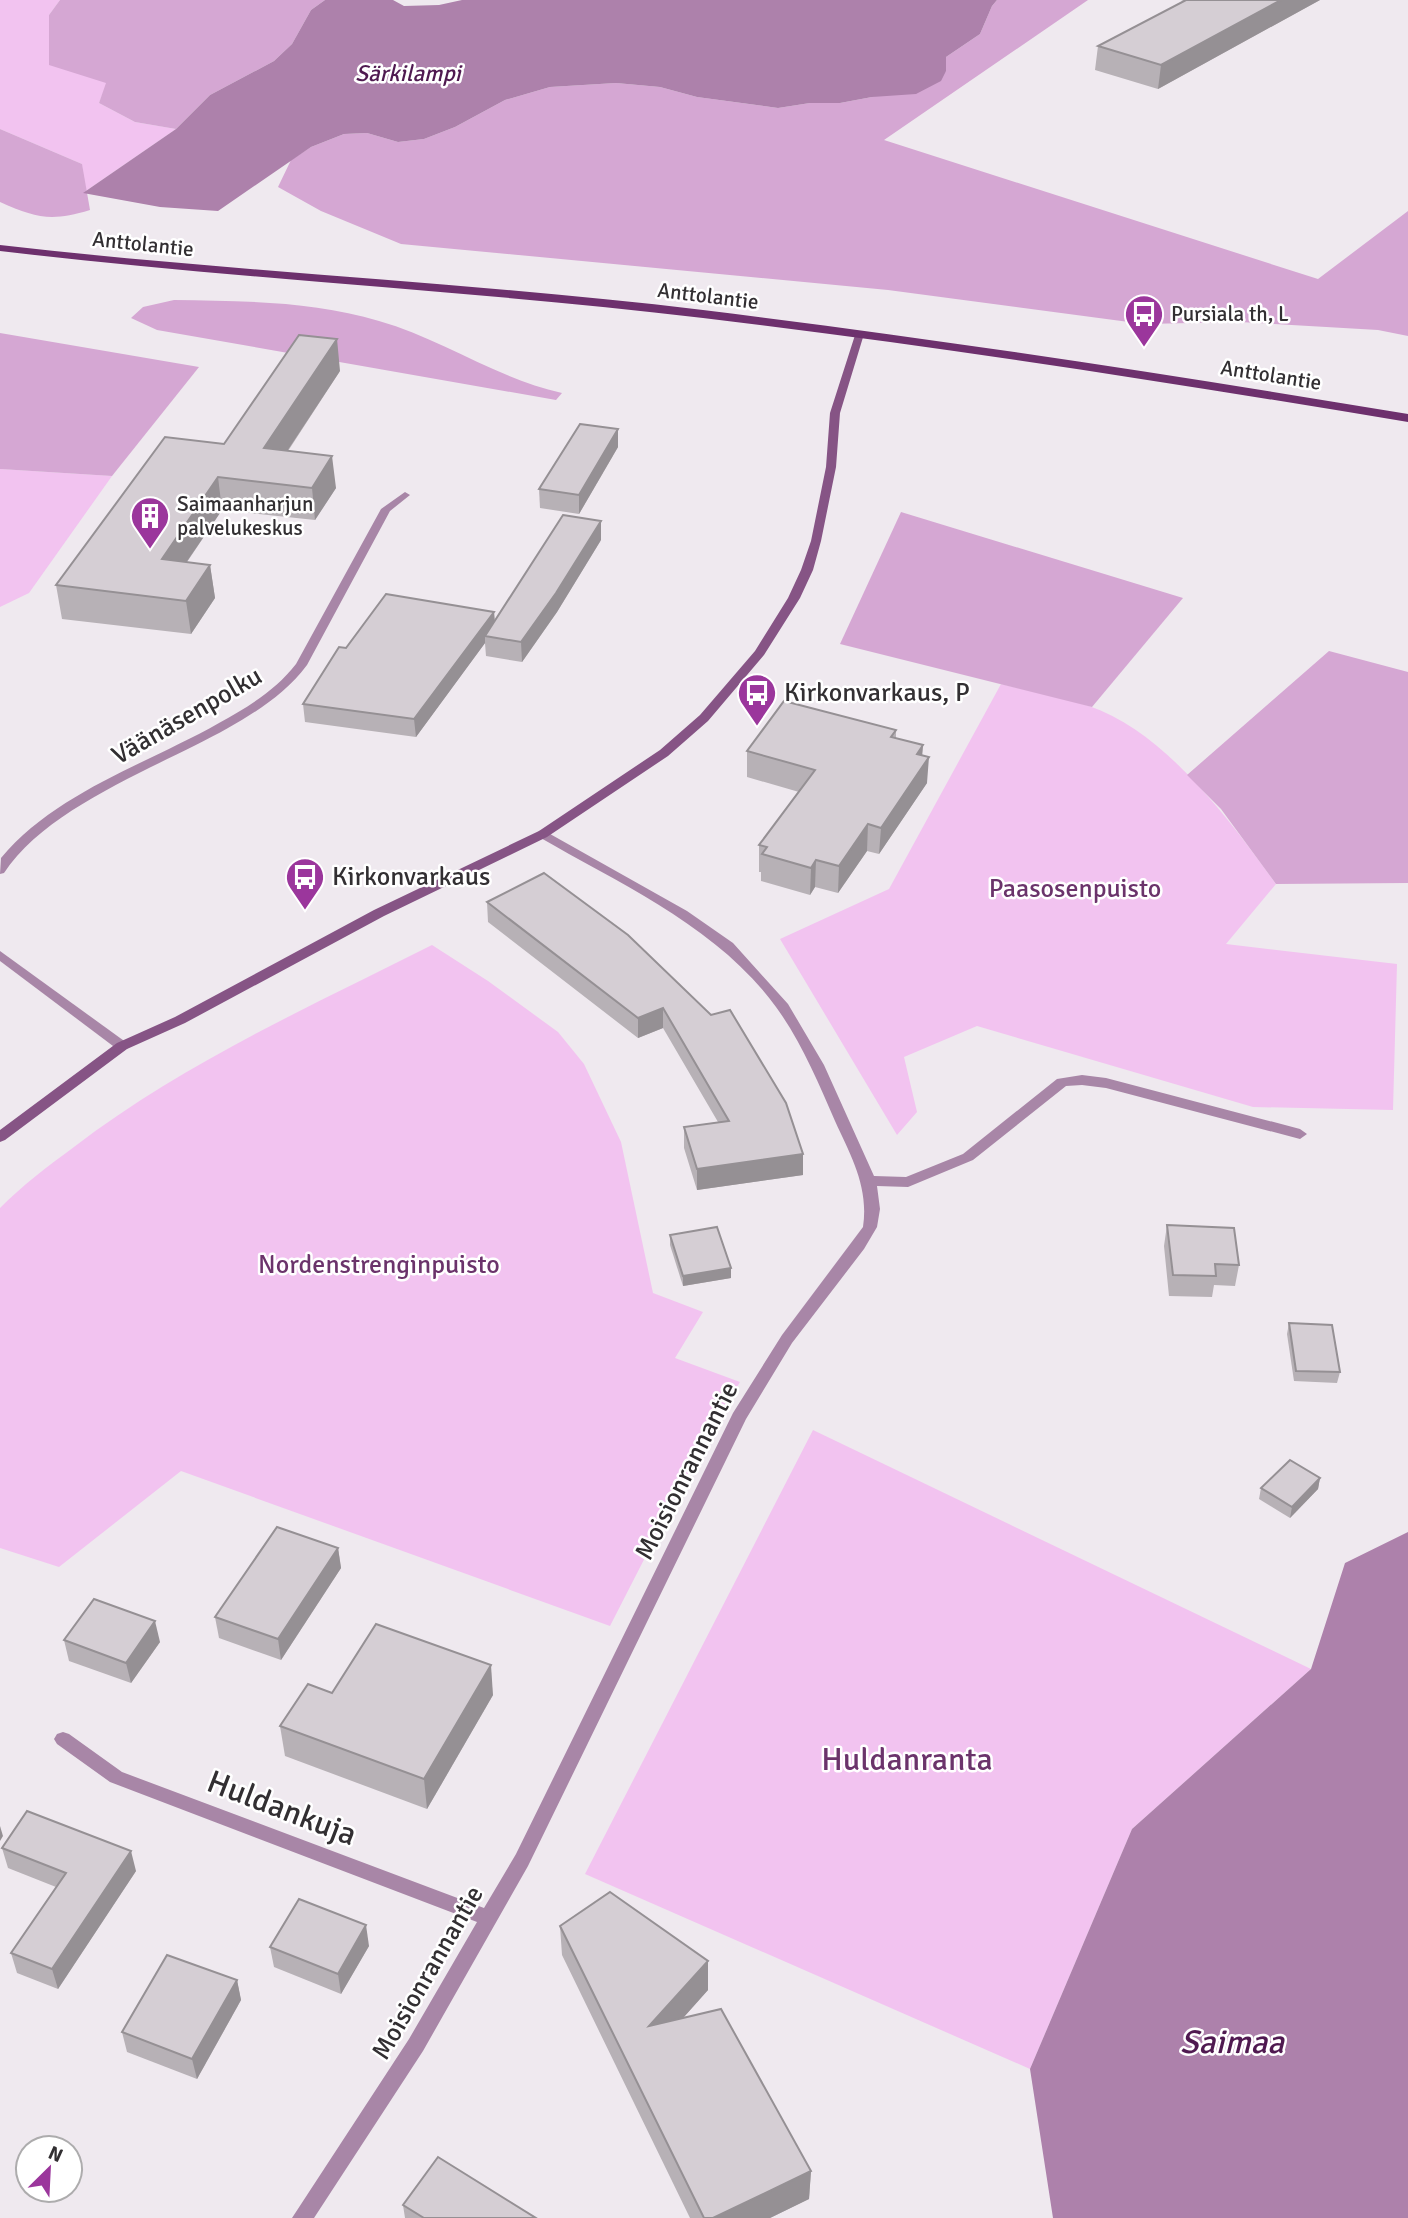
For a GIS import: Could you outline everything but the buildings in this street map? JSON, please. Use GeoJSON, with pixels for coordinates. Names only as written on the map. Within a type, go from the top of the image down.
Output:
{"type":"FeatureCollection","features":[{"type":"Feature","properties":{"kind":"main road","name":"Anttolantie"},"geometry":{"type":"LineString","coordinates":[[0,248],[135,264],[594,303],[859,334],[1133,372],[1408,418]]}},
{"type":"Feature","properties":{"kind":"street"},"geometry":{"type":"LineString","coordinates":[[0,1138],[122,1046],[191,1014],[379,913],[543,834],[664,752],[704,718],[729,691],[777,626],[807,570],[816,541],[831,467],[835,412],[859,334]]}},
{"type":"Feature","properties":{"kind":"street","name":"Väänäsenpolku"},"geometry":{"type":"LineString","coordinates":[[0,870],[5,860],[51,818],[215,730],[266,700],[289,682],[301,665],[386,509],[405,495]]}},
{"type":"Feature","properties":{"kind":"street","name":"Moisionrannantie"},"geometry":{"type":"LineString","coordinates":[[302,2218],[416,2045],[522,1860],[722,1448],[787,1339],[870,1227],[873,1209],[869,1181],[799,1030],[757,976],[728,946],[682,914],[543,834]]}},
{"type":"Feature","properties":{"kind":"street"},"geometry":{"type":"LineString","coordinates":[[0,955],[122,1046]]}},
{"type":"Feature","properties":{"kind":"street"},"geometry":{"type":"LineString","coordinates":[[869,1181],[908,1182],[968,1157],[1062,1082],[1082,1080],[1106,1083],[1300,1134]]}},
{"type":"Feature","properties":{"kind":"street","name":"Huldankuja"},"geometry":{"type":"LineString","coordinates":[[63,1739],[116,1777],[488,1918]]}},
{"type":"Feature","properties":{"kind":"green space"},"geometry":{"type":"Polygon","coordinates":[[[0,0],[60,0],[49,15],[107,83],[99,103],[135,122],[176,129],[83,193],[82,164],[0,129],[0,0]]]}},
{"type":"Feature","properties":{"kind":"green space"},"geometry":{"type":"Polygon","coordinates":[[[0,469],[112,476],[29,593],[0,607],[0,469]]]}},
{"type":"Feature","properties":{"kind":"green space","name":"Paasosenpuisto"},"geometry":{"type":"Polygon","coordinates":[[[1001,684],[1089,706],[1117,719],[1170,757],[1217,807],[1276,884],[1226,944],[1397,964],[1393,1110],[1253,1107],[977,1026],[904,1057],[917,1112],[897,1135],[780,939],[889,889],[1001,684]]]}},
{"type":"Feature","properties":{"kind":"green space","name":"Nordenstrenginpuisto"},"geometry":{"type":"Polygon","coordinates":[[[432,945],[488,981],[558,1032],[584,1064],[621,1142],[653,1293],[703,1312],[675,1358],[740,1382],[697,1456],[610,1626],[181,1471],[59,1567],[0,1548],[0,1208],[55,1161],[159,1089],[248,1038],[432,945]]]}},
{"type":"Feature","properties":{"kind":"green space","name":"Huldanranta"},"geometry":{"type":"Polygon","coordinates":[[[813,1430],[1311,1669],[1132,1829],[1030,2069],[585,1874],[813,1430]]]}},
{"type":"Feature","properties":{"kind":"shaded area"},"geometry":{"type":"Polygon","coordinates":[[[60,0],[325,0],[311,10],[292,44],[274,61],[210,95],[176,129],[135,122],[99,103],[106,83],[49,65],[49,15],[60,0]]]}},
{"type":"Feature","properties":{"kind":"shaded area"},"geometry":{"type":"Polygon","coordinates":[[[997,0],[1088,0],[884,140],[1318,279],[1408,211],[1408,336],[1378,330],[1240,322],[1144,324],[888,290],[401,244],[321,211],[278,187],[291,160],[311,147],[344,134],[367,133],[398,142],[424,139],[455,127],[505,100],[550,87],[616,83],[660,87],[697,97],[778,108],[810,103],[840,103],[872,97],[946,71],[946,57],[980,34],[997,0]]]}},
{"type":"Feature","properties":{"kind":"shaded area"},"geometry":{"type":"Polygon","coordinates":[[[0,129],[82,164],[90,210],[54,217],[34,215],[0,202],[0,129]]]}},
{"type":"Feature","properties":{"kind":"shaded area"},"geometry":{"type":"Polygon","coordinates":[[[174,300],[278,303],[354,314],[402,329],[515,378],[562,393],[556,400],[157,330],[131,318],[143,307],[174,300]]]}},
{"type":"Feature","properties":{"kind":"shaded area"},"geometry":{"type":"Polygon","coordinates":[[[0,333],[199,367],[112,476],[0,469],[0,333]]]}},
{"type":"Feature","properties":{"kind":"shaded area"},"geometry":{"type":"Polygon","coordinates":[[[901,512],[1183,598],[1092,707],[840,644],[901,512]]]}},
{"type":"Feature","properties":{"kind":"shaded area"},"geometry":{"type":"Polygon","coordinates":[[[1329,651],[1408,672],[1408,883],[1276,884],[1221,809],[1187,775],[1329,651]]]}},
{"type":"Feature","properties":{"kind":"water","name":"Särkilampi"},"geometry":{"type":"Polygon","coordinates":[[[325,0],[393,0],[404,6],[439,5],[462,0],[997,0],[980,34],[946,57],[946,71],[941,81],[916,94],[778,108],[697,97],[660,87],[616,83],[550,87],[505,100],[455,127],[424,139],[398,142],[367,133],[344,134],[311,147],[218,211],[160,207],[83,193],[176,129],[210,95],[274,61],[292,44],[311,10],[325,0]]]}},
{"type":"Feature","properties":{"kind":"water","name":"Saimaa"},"geometry":{"type":"Polygon","coordinates":[[[1408,1532],[1408,2218],[1053,2218],[1030,2069],[1132,1829],[1311,1669],[1345,1563],[1408,1532]]]}},
{"type":"Feature","properties":{"kind":"place","name":"Pursiala th, L"},"geometry":{"type":"Point","coordinates":[1144,348]}},
{"type":"Feature","properties":{"kind":"place","name":"Saimaanharjun palvelukeskus"},"geometry":{"type":"Point","coordinates":[150,550]}},
{"type":"Feature","properties":{"kind":"place","name":"Kirkonvarkaus, P"},"geometry":{"type":"Point","coordinates":[757,727]}},
{"type":"Feature","properties":{"kind":"place","name":"Kirkonvarkaus"},"geometry":{"type":"Point","coordinates":[305,911]}}]}
